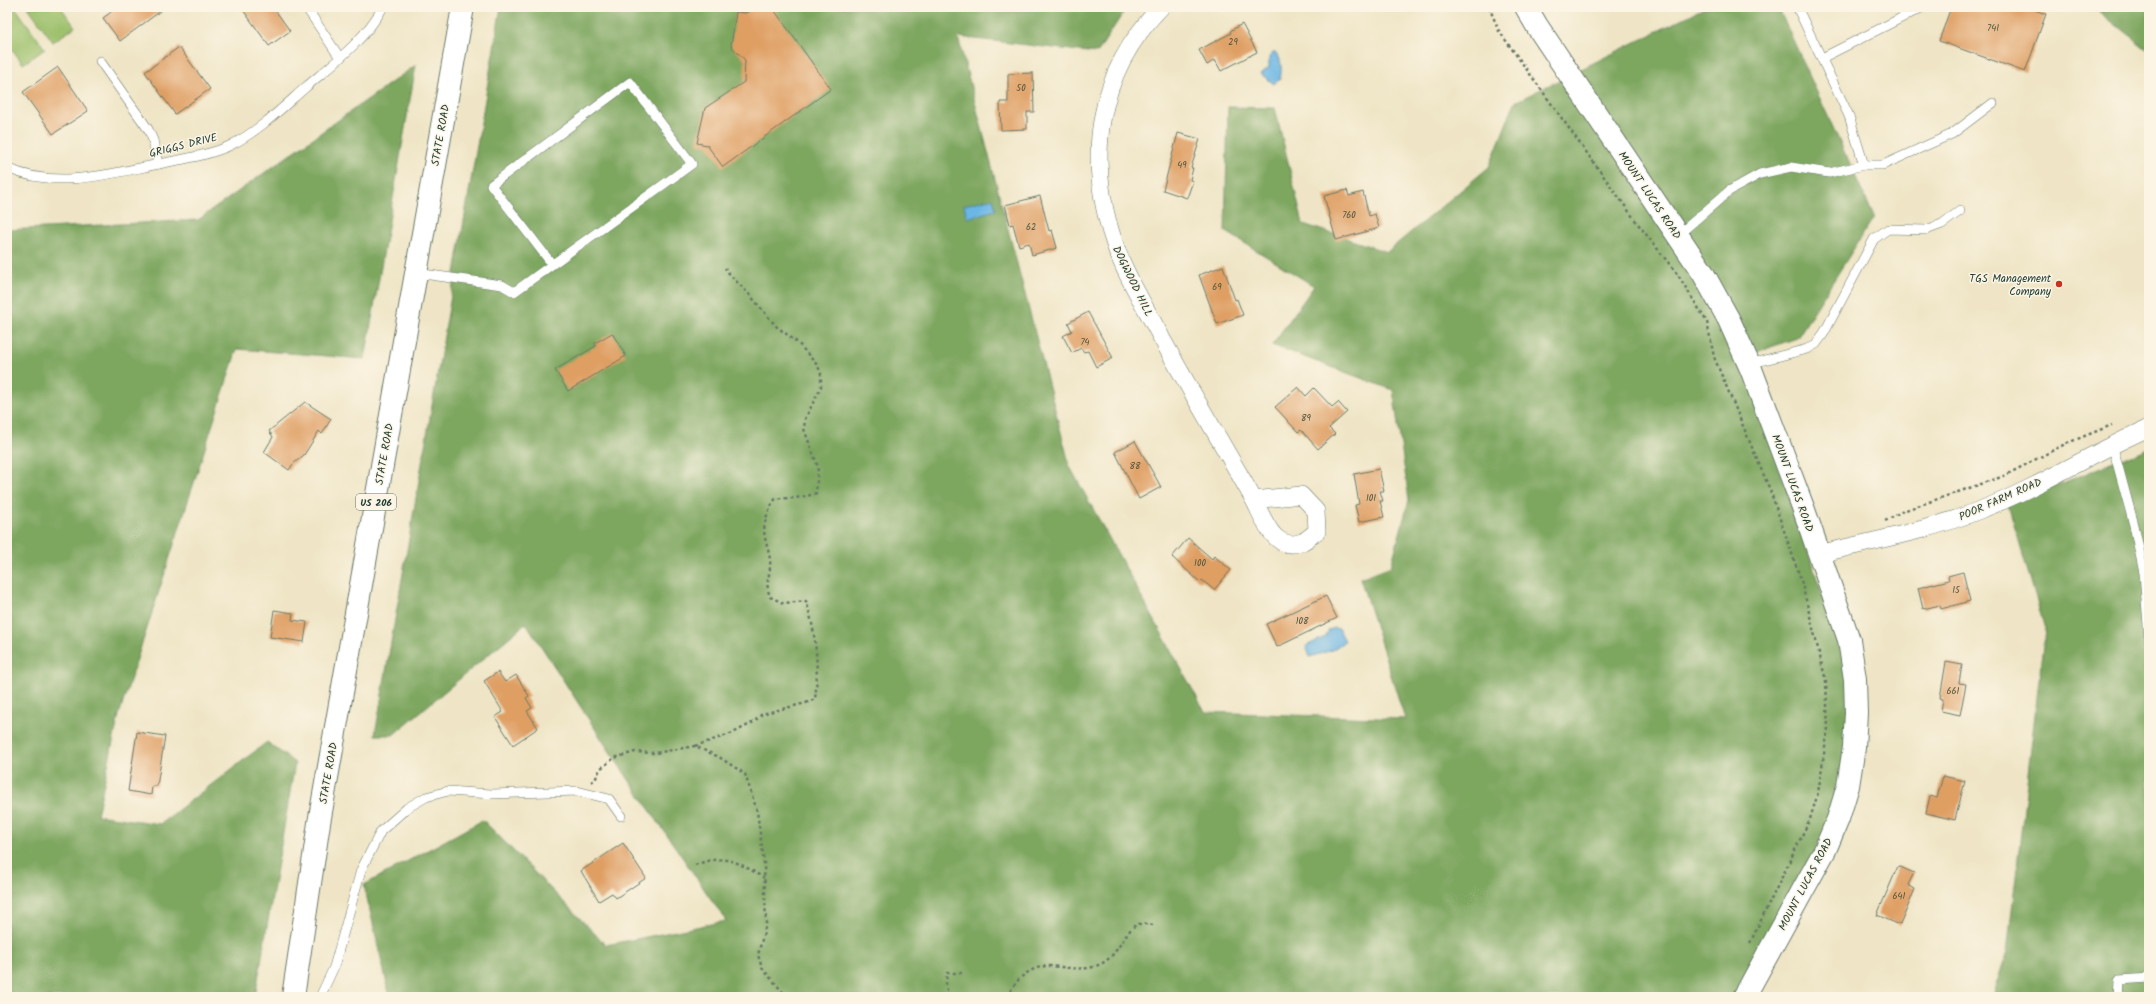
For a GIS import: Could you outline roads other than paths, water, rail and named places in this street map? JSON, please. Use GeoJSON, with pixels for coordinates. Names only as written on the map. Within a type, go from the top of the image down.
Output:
{"type":"FeatureCollection","features":[{"type":"Feature","properties":{"kind":"main road","name":"STATE ROAD"},"geometry":{"type":"LineString","coordinates":[[293,997],[319,823],[463,7]]}},
{"type":"Feature","properties":{"kind":"main road","name":"MOUNT LUCAS ROAD"},"geometry":{"type":"LineString","coordinates":[[1526,7],[1537,26],[1703,273],[1729,320],[1749,364],[1819,554],[1848,640],[1855,679],[1856,713],[1854,747],[1848,786],[1838,819],[1825,850],[1744,997]]}},
{"type":"Feature","properties":{"kind":"street","name":"DOGWOOD HILL"},"geometry":{"type":"LineString","coordinates":[[1161,7],[1148,21],[1130,45],[1116,71],[1106,98],[1101,119],[1099,151],[1100,182],[1105,213],[1114,244],[1126,272],[1196,403],[1214,430],[1254,500]]}},
{"type":"Feature","properties":{"kind":"street","name":"POOR FARM ROAD"},"geometry":{"type":"LineString","coordinates":[[1819,554],[1941,524],[1980,511],[2017,494],[2112,444],[2149,428]]}},
{"type":"Feature","properties":{"kind":"lane"},"geometry":{"type":"LineString","coordinates":[[306,7],[340,58]]}},
{"type":"Feature","properties":{"kind":"lane","name":"GRIGGS DRIVE"},"geometry":{"type":"LineString","coordinates":[[7,168],[36,177],[78,179],[204,155],[229,146],[252,133],[340,58],[362,37],[384,7]]}},
{"type":"Feature","properties":{"kind":"lane"},"geometry":{"type":"LineString","coordinates":[[1797,7],[1849,116],[1864,165]]}},
{"type":"Feature","properties":{"kind":"lane"},"geometry":{"type":"LineString","coordinates":[[1822,58],[1923,7]]}},
{"type":"Feature","properties":{"kind":"lane"},"geometry":{"type":"LineString","coordinates":[[100,61],[148,129],[155,146],[158,164]]}},
{"type":"Feature","properties":{"kind":"lane"},"geometry":{"type":"LineString","coordinates":[[416,273],[502,285],[514,292],[692,164],[630,82],[491,185],[552,264]]}},
{"type":"Feature","properties":{"kind":"lane"},"geometry":{"type":"LineString","coordinates":[[1678,236],[1729,191],[1760,174],[1791,167],[1828,173],[1864,165],[1883,165],[1952,134],[1993,103]]}},
{"type":"Feature","properties":{"kind":"lane"},"geometry":{"type":"LineString","coordinates":[[1749,364],[1807,349],[1816,344],[1824,333],[1874,239],[1888,229],[1926,230],[1942,224],[1960,211]]}},
{"type":"Feature","properties":{"kind":"lane"},"geometry":{"type":"LineString","coordinates":[[2112,444],[2147,572],[2149,639]]}},
{"type":"Feature","properties":{"kind":"lane"},"geometry":{"type":"LineString","coordinates":[[320,997],[334,967],[361,870],[381,831],[407,808],[426,797],[448,791],[491,794],[577,791],[609,799],[621,816]]}},
{"type":"Feature","properties":{"kind":"lane"},"geometry":{"type":"LineString","coordinates":[[2118,997],[2119,980],[2149,978]]}},
{"type":"Feature","properties":{"kind":"water"},"geometry":{"type":"Polygon","coordinates":[[[1273,53],[1278,55],[1281,69],[1280,79],[1274,84],[1261,74],[1269,67],[1269,57],[1273,53]]]}},
{"type":"Feature","properties":{"kind":"water"},"geometry":{"type":"Polygon","coordinates":[[[993,198],[996,210],[967,218],[964,205],[993,198]]]}},
{"type":"Feature","properties":{"kind":"water"},"geometry":{"type":"Polygon","coordinates":[[[1334,628],[1339,629],[1345,641],[1332,650],[1310,657],[1306,646],[1325,637],[1329,630],[1334,628]]]}},
{"type":"Feature","properties":{"kind":"place","name":"TGS Management Company"},"geometry":{"type":"Point","coordinates":[2059,284]}}]}
